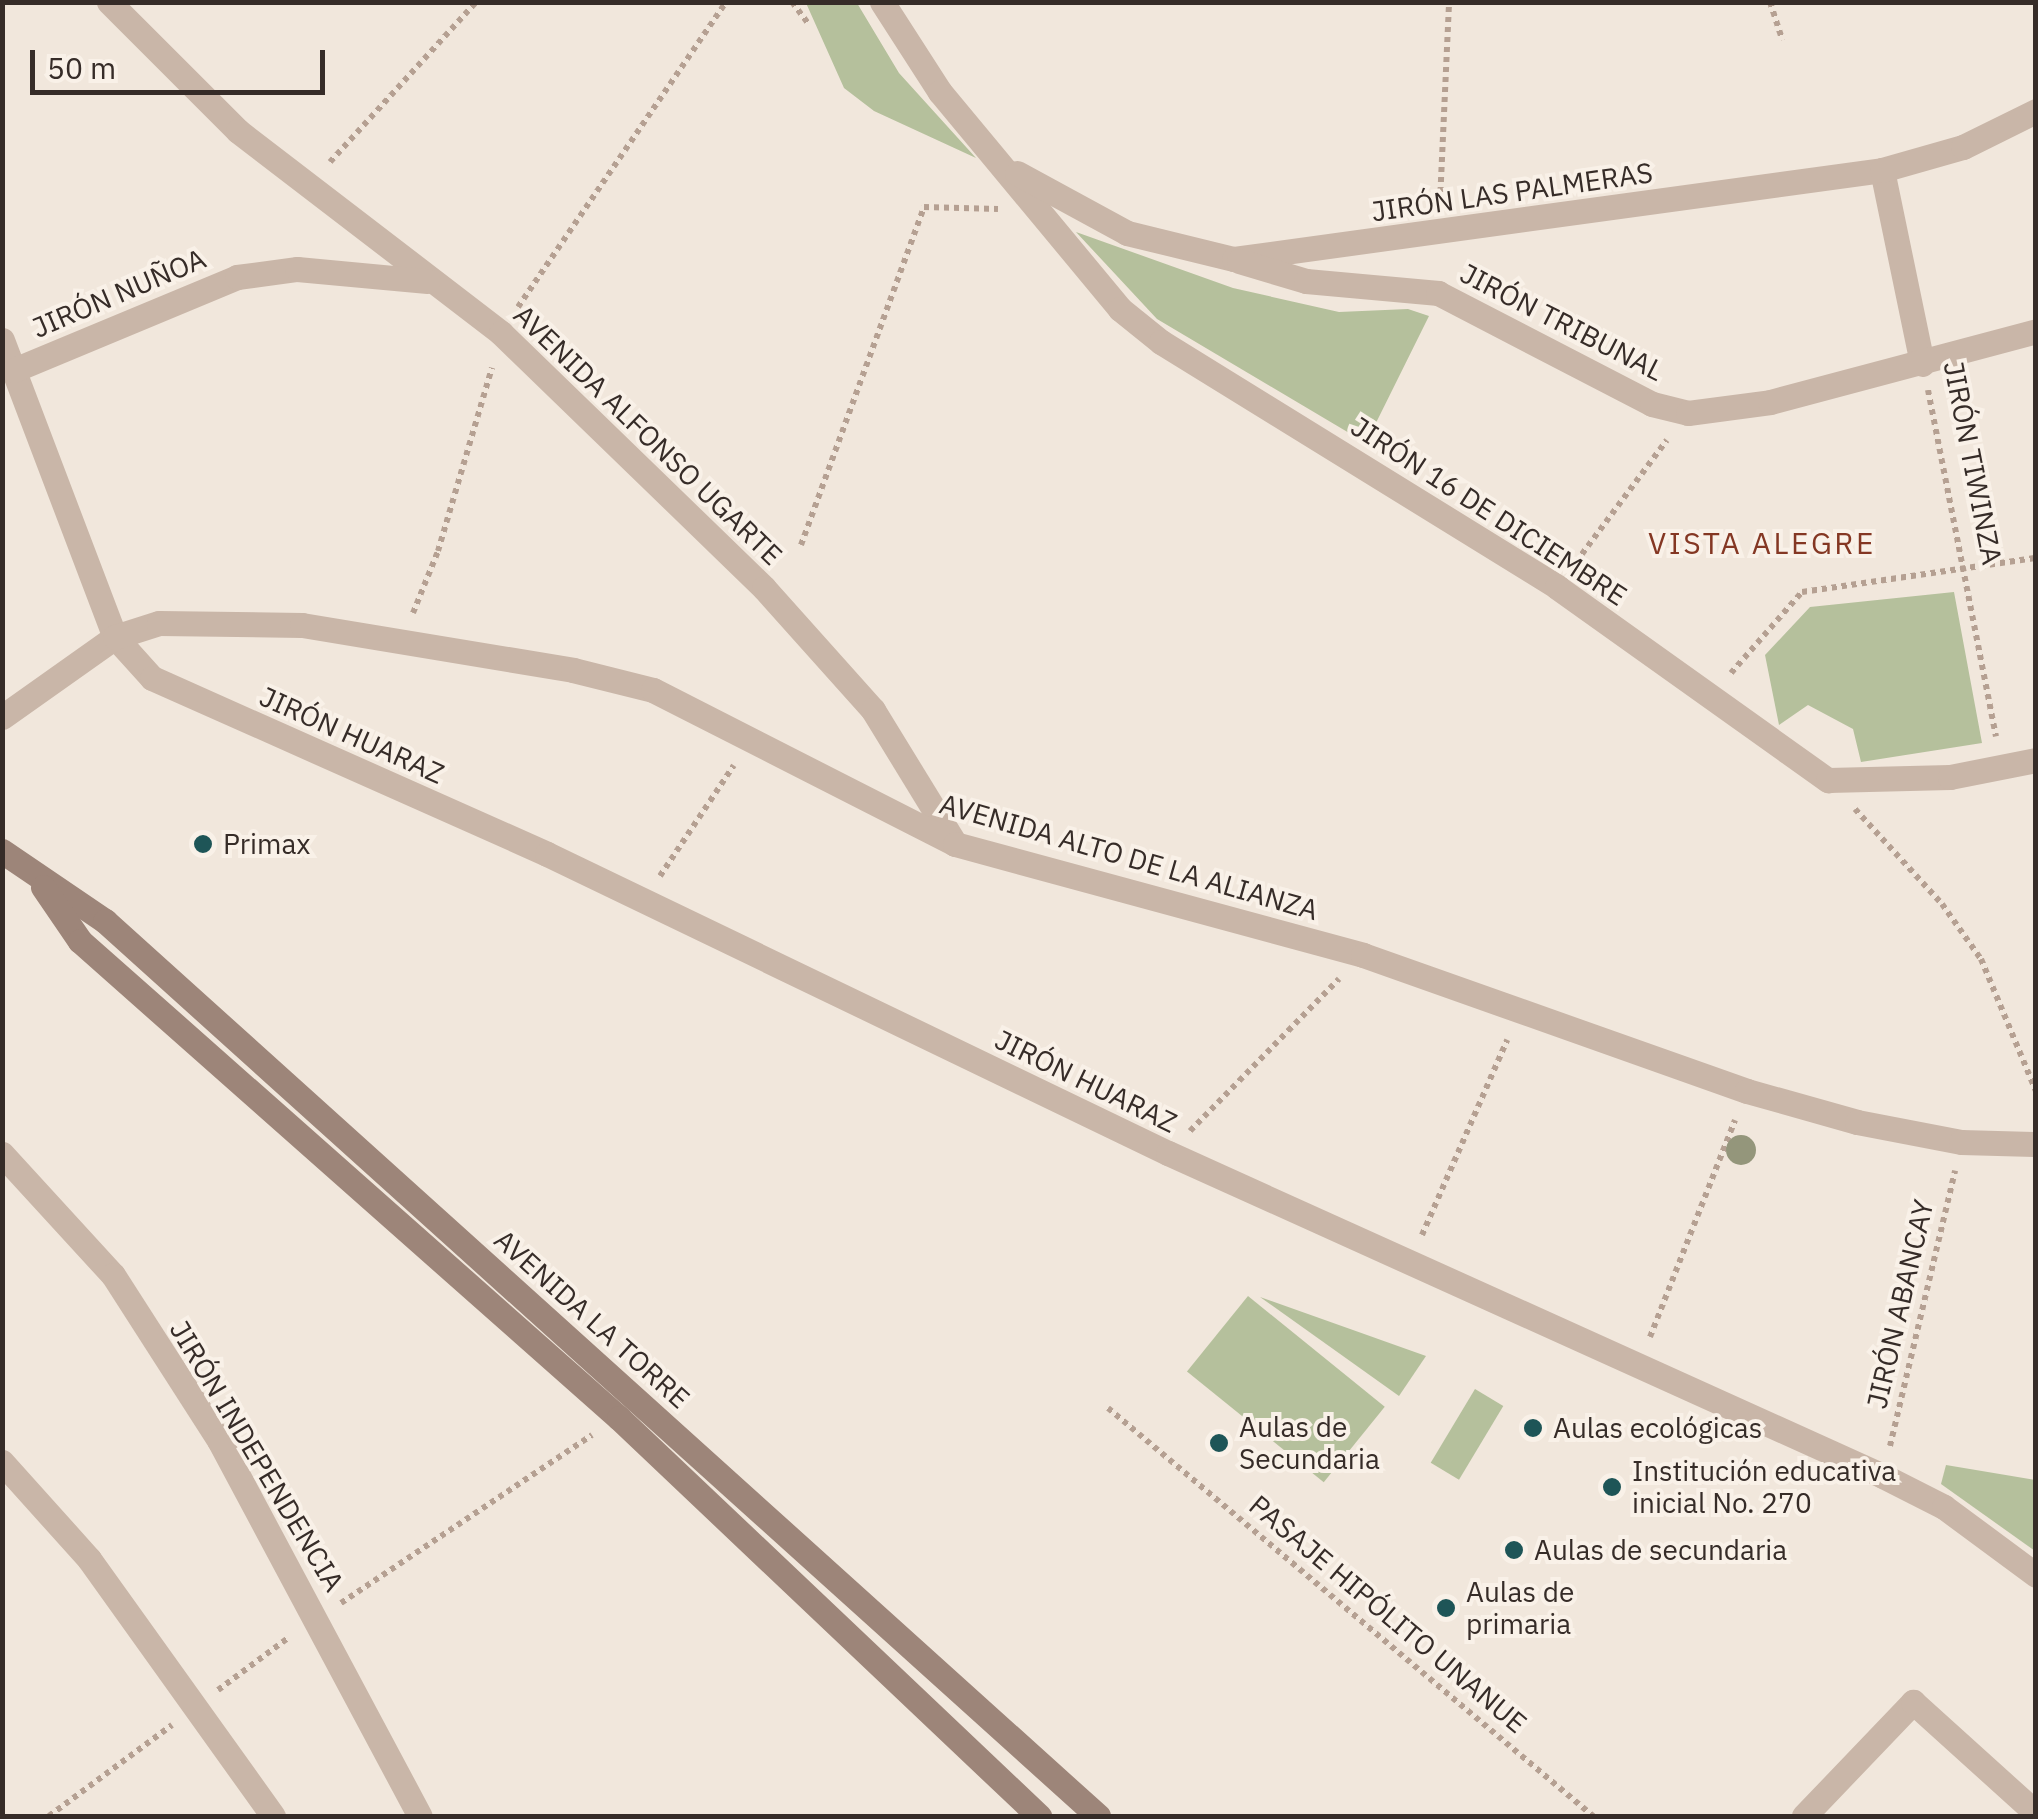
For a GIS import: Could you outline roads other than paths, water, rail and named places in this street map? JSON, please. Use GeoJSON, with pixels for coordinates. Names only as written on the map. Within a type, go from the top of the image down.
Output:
{"type":"FeatureCollection","features":[{"type":"Feature","properties":{"kind":"main road","name":"AVENIDA LA TORRE"},"geometry":{"type":"LineString","coordinates":[[2,852],[105,921],[1098,1816]]}},
{"type":"Feature","properties":{"kind":"main road","name":"AVENIDA LA TORRE"},"geometry":{"type":"LineString","coordinates":[[38,878],[80,941],[619,1418],[1039,1816]]}},
{"type":"Feature","properties":{"kind":"street","name":"AVENIDA ALFONSO UGARTE"},"geometry":{"type":"LineString","coordinates":[[109,2],[238,131],[426,281],[501,333],[764,588],[874,710],[956,844]]}},
{"type":"Feature","properties":{"kind":"street","name":"JIRÓN 16 DE DICIEMBRE"},"geometry":{"type":"LineString","coordinates":[[882,2],[940,92],[1120,309],[1161,342],[1557,587],[1828,780],[1912,780],[2036,760]]}},
{"type":"Feature","properties":{"kind":"street","name":"JIRÓN LAS PALMERAS"},"geometry":{"type":"LineString","coordinates":[[1004,166],[1126,233],[1234,259],[1882,170],[1963,147],[2036,111]]}},
{"type":"Feature","properties":{"kind":"street","name":"JIRÓN TIWINZA"},"geometry":{"type":"LineString","coordinates":[[1882,170],[1922,364]]}},
{"type":"Feature","properties":{"kind":"street","name":"JIRÓN TRIBUNAL"},"geometry":{"type":"LineString","coordinates":[[1234,259],[1306,281],[1438,293],[1652,404],[1688,412],[1738,409],[1922,364],[2036,331]]}},
{"type":"Feature","properties":{"kind":"street","name":"JIRÓN NUÑOA"},"geometry":{"type":"LineString","coordinates":[[14,370],[238,276],[297,270],[426,281]]}},
{"type":"Feature","properties":{"kind":"street"},"geometry":{"type":"LineString","coordinates":[[2,340],[115,637]]}},
{"type":"Feature","properties":{"kind":"street","name":"AVENIDA ALTO DE LA ALIANZA"},"geometry":{"type":"LineString","coordinates":[[2,716],[115,637],[159,624],[302,625],[403,637],[653,690],[956,844],[1363,955],[1747,1090],[1898,1132],[1962,1142],[2036,1144]]}},
{"type":"Feature","properties":{"kind":"street","name":"JIRÓN HUARAZ"},"geometry":{"type":"LineString","coordinates":[[115,637],[132,662],[178,691],[643,902],[1168,1153],[1883,1476],[1944,1507],[2036,1575]]}},
{"type":"Feature","properties":{"kind":"street","name":"JIRÓN INDEPENDENCIA"},"geometry":{"type":"LineString","coordinates":[[2,1154],[112,1275],[220,1440],[420,1816]]}},
{"type":"Feature","properties":{"kind":"street"},"geometry":{"type":"LineString","coordinates":[[2,1462],[111,1587],[273,1816]]}},
{"type":"Feature","properties":{"kind":"street"},"geometry":{"type":"LineString","coordinates":[[1804,1816],[1913,1702],[2031,1801]]}},
{"type":"Feature","properties":{"kind":"place","name":"Primax"},"geometry":{"type":"Point","coordinates":[203,844]}},
{"type":"Feature","properties":{"kind":"place","name":"Aulas ecológicas"},"geometry":{"type":"Point","coordinates":[1533,1428]}},
{"type":"Feature","properties":{"kind":"place","name":"Aulas de Secundaria"},"geometry":{"type":"Point","coordinates":[1219,1443]}},
{"type":"Feature","properties":{"kind":"place","name":"Institución educativa inicial No. 270"},"geometry":{"type":"Point","coordinates":[1612,1487]}},
{"type":"Feature","properties":{"kind":"place","name":"Aulas de secundaria"},"geometry":{"type":"Point","coordinates":[1514,1550]}},
{"type":"Feature","properties":{"kind":"place","name":"Aulas de primaria"},"geometry":{"type":"Point","coordinates":[1446,1608]}},
{"type":"Feature","properties":{"kind":"district","name":"VISTA ALEGRE"},"geometry":{"type":"Point","coordinates":[1762,543]}}]}
